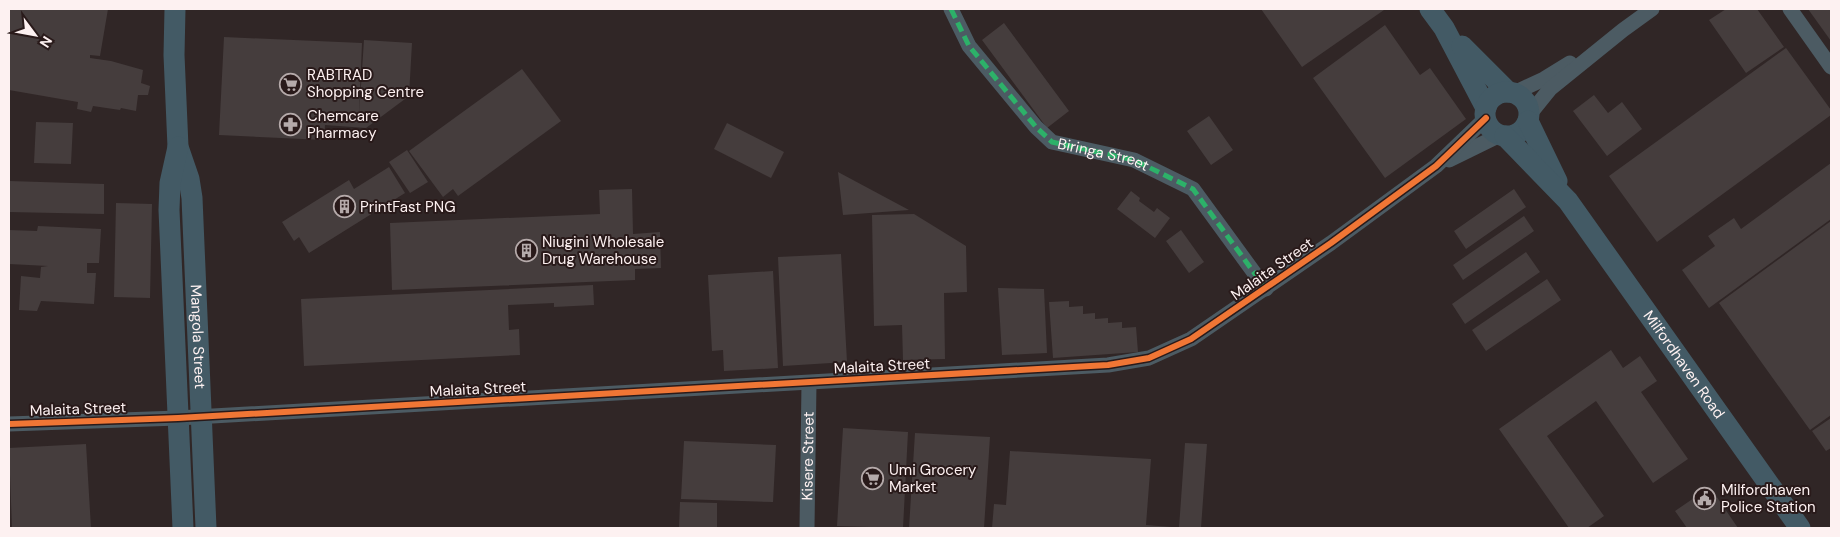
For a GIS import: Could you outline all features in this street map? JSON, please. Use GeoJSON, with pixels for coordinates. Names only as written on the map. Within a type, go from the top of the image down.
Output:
{"type":"FeatureCollection","features":[{"type":"Feature","properties":{"kind":"main road","name":"Mangola Street"},"geometry":{"type":"LineString","coordinates":[[175,9],[174,55],[178,147],[192,198],[206,528]]}},
{"type":"Feature","properties":{"kind":"main road"},"geometry":{"type":"LineString","coordinates":[[1430,9],[1444,28],[1492,78],[1511,93],[1524,99],[1528,110],[1528,118],[1519,132],[1502,135],[1488,125],[1486,113],[1444,28]]}},
{"type":"Feature","properties":{"kind":"main road"},"geometry":{"type":"LineString","coordinates":[[1486,113],[1488,103],[1497,94],[1511,93]]}},
{"type":"Feature","properties":{"kind":"main road","name":"Milfordhaven Road"},"geometry":{"type":"LineString","coordinates":[[1528,118],[1568,201],[1800,528]]}},
{"type":"Feature","properties":{"kind":"main road","name":"Milfordhaven Road"},"geometry":{"type":"LineString","coordinates":[[1502,135],[1568,201]]}},
{"type":"Feature","properties":{"kind":"main road","name":"Mangola Street"},"geometry":{"type":"LineString","coordinates":[[178,147],[170,183],[169,210],[182,528]]}},
{"type":"Feature","properties":{"kind":"street","name":"Biringa Street"},"geometry":{"type":"LineString","coordinates":[[951,9],[969,46],[1036,127],[1052,142],[1134,160],[1192,189],[1266,289]]}},
{"type":"Feature","properties":{"kind":"street"},"geometry":{"type":"LineString","coordinates":[[1528,118],[1550,90],[1623,30],[1652,9]]}},
{"type":"Feature","properties":{"kind":"street"},"geometry":{"type":"LineString","coordinates":[[1790,9],[1831,67]]}},
{"type":"Feature","properties":{"kind":"street"},"geometry":{"type":"LineString","coordinates":[[1511,93],[1544,79],[1623,30]]}},
{"type":"Feature","properties":{"kind":"street","name":"Malaita Street"},"geometry":{"type":"LineString","coordinates":[[1436,166],[1486,113]]}},
{"type":"Feature","properties":{"kind":"street","name":"Malaita Street"},"geometry":{"type":"LineString","coordinates":[[9,424],[178,418],[809,383],[1108,365],[1149,358],[1191,339],[1266,289],[1436,166],[1502,135]]}},
{"type":"Feature","properties":{"kind":"street","name":"Kisere Street"},"geometry":{"type":"LineString","coordinates":[[807,528],[809,383]]}},
{"type":"Feature","properties":{"kind":"building"},"geometry":{"type":"Polygon","coordinates":[[[9,9],[108,9],[100,56],[90,55],[90,58],[111,61],[143,70],[141,83],[150,86],[148,95],[138,95],[136,111],[93,106],[91,112],[77,109],[78,102],[9,90],[9,9]]]}},
{"type":"Feature","properties":{"kind":"building"},"geometry":{"type":"Polygon","coordinates":[[[1261,9],[1383,9],[1384,10],[1302,67],[1261,9]]]}},
{"type":"Feature","properties":{"kind":"building"},"geometry":{"type":"Polygon","coordinates":[[[1726,9],[1757,9],[1784,47],[1746,73],[1709,20],[1726,9]]]}},
{"type":"Feature","properties":{"kind":"building"},"geometry":{"type":"Polygon","coordinates":[[[1808,9],[1831,9],[1831,41],[1808,9]]]}},
{"type":"Feature","properties":{"kind":"building"},"geometry":{"type":"Polygon","coordinates":[[[1004,23],[1069,111],[1047,128],[982,40],[1004,23]]]}},
{"type":"Feature","properties":{"kind":"building"},"geometry":{"type":"Polygon","coordinates":[[[1385,25],[1420,75],[1430,68],[1466,119],[1385,178],[1313,78],[1385,25]]]}},
{"type":"Feature","properties":{"kind":"building","name":"RABTRAD Shopping Centre"},"geometry":{"type":"Polygon","coordinates":[[[224,37],[362,43],[359,116],[364,40],[412,43],[409,96],[366,128],[325,125],[324,140],[219,135],[224,37]]]}},
{"type":"Feature","properties":{"kind":"building"},"geometry":{"type":"Polygon","coordinates":[[[1786,48],[1831,110],[1831,115],[1657,242],[1609,176],[1786,48]]]}},
{"type":"Feature","properties":{"kind":"building"},"geometry":{"type":"Polygon","coordinates":[[[522,69],[561,121],[458,196],[453,189],[443,197],[409,151],[522,69]]]}},
{"type":"Feature","properties":{"kind":"building"},"geometry":{"type":"Polygon","coordinates":[[[1594,95],[1608,113],[1622,102],[1642,129],[1607,156],[1573,111],[1594,95]]]}},
{"type":"Feature","properties":{"kind":"building"},"geometry":{"type":"Polygon","coordinates":[[[1209,116],[1233,150],[1211,165],[1187,131],[1209,116]]]}},
{"type":"Feature","properties":{"kind":"building"},"geometry":{"type":"Polygon","coordinates":[[[36,122],[73,123],[71,164],[34,163],[36,122]]]}},
{"type":"Feature","properties":{"kind":"building"},"geometry":{"type":"Polygon","coordinates":[[[727,123],[784,152],[771,178],[714,149],[727,123]]]}},
{"type":"Feature","properties":{"kind":"building"},"geometry":{"type":"Polygon","coordinates":[[[407,150],[428,182],[410,193],[389,162],[407,150]]]}},
{"type":"Feature","properties":{"kind":"building"},"geometry":{"type":"Polygon","coordinates":[[[1831,163],[1831,219],[1709,308],[1682,270],[1715,246],[1708,236],[1734,218],[1741,229],[1831,163]]]}},
{"type":"Feature","properties":{"kind":"building","name":"PrintFast PNG"},"geometry":{"type":"Polygon","coordinates":[[[389,167],[405,193],[309,253],[299,237],[294,241],[282,222],[349,180],[354,189],[389,167]]]}},
{"type":"Feature","properties":{"kind":"building"},"geometry":{"type":"Polygon","coordinates":[[[838,172],[909,210],[843,215],[838,172]]]}},
{"type":"Feature","properties":{"kind":"building"},"geometry":{"type":"Polygon","coordinates":[[[9,181],[104,184],[104,214],[9,212],[9,181]]]}},
{"type":"Feature","properties":{"kind":"building","name":"Niugini Wholesale Drug Warehouse"},"geometry":{"type":"Polygon","coordinates":[[[632,189],[633,234],[660,232],[661,268],[635,269],[635,280],[392,290],[390,223],[600,214],[599,190],[632,189]]]}},
{"type":"Feature","properties":{"kind":"building"},"geometry":{"type":"Polygon","coordinates":[[[1514,189],[1526,207],[1466,249],[1454,231],[1514,189]]]}},
{"type":"Feature","properties":{"kind":"building"},"geometry":{"type":"Polygon","coordinates":[[[1131,191],[1140,198],[1139,201],[1154,212],[1157,208],[1170,218],[1155,238],[1117,209],[1131,191]]]}},
{"type":"Feature","properties":{"kind":"building"},"geometry":{"type":"Polygon","coordinates":[[[116,203],[152,204],[150,298],[114,297],[116,203]]]}},
{"type":"Feature","properties":{"kind":"building"},"geometry":{"type":"Polygon","coordinates":[[[914,214],[966,246],[967,292],[944,293],[945,359],[903,360],[902,325],[874,326],[872,215],[914,214]]]}},
{"type":"Feature","properties":{"kind":"building"},"geometry":{"type":"Polygon","coordinates":[[[1524,216],[1534,231],[1463,280],[1453,265],[1524,216]]]}},
{"type":"Feature","properties":{"kind":"building"},"geometry":{"type":"Polygon","coordinates":[[[1831,221],[1831,415],[1810,430],[1719,303],[1831,221]]]}},
{"type":"Feature","properties":{"kind":"building"},"geometry":{"type":"Polygon","coordinates":[[[38,226],[101,229],[99,263],[87,263],[87,273],[96,273],[94,304],[41,301],[37,311],[19,310],[21,276],[40,278],[41,267],[48,266],[9,264],[9,230],[37,231],[38,226]]]}},
{"type":"Feature","properties":{"kind":"building"},"geometry":{"type":"Polygon","coordinates":[[[1181,230],[1204,262],[1189,273],[1166,241],[1181,230]]]}},
{"type":"Feature","properties":{"kind":"building"},"geometry":{"type":"Polygon","coordinates":[[[1526,252],[1540,272],[1465,324],[1452,304],[1526,252]]]}},
{"type":"Feature","properties":{"kind":"building"},"geometry":{"type":"Polygon","coordinates":[[[841,254],[847,362],[783,366],[778,257],[841,254]]]}},
{"type":"Feature","properties":{"kind":"building"},"geometry":{"type":"Polygon","coordinates":[[[773,271],[778,368],[724,371],[723,350],[712,351],[708,275],[773,271]]]}},
{"type":"Feature","properties":{"kind":"building"},"geometry":{"type":"Polygon","coordinates":[[[1547,279],[1561,300],[1486,351],[1472,330],[1547,279]]]}},
{"type":"Feature","properties":{"kind":"building"},"geometry":{"type":"Polygon","coordinates":[[[593,285],[594,305],[554,307],[554,303],[508,305],[509,330],[519,329],[520,355],[304,366],[301,299],[593,285]]]}},
{"type":"Feature","properties":{"kind":"building"},"geometry":{"type":"Polygon","coordinates":[[[998,288],[1044,289],[1047,353],[1002,355],[998,288]]]}},
{"type":"Feature","properties":{"kind":"building"},"geometry":{"type":"Polygon","coordinates":[[[1069,301],[1069,307],[1083,306],[1083,314],[1095,313],[1095,319],[1108,318],[1108,323],[1122,322],[1122,328],[1136,327],[1138,352],[1053,358],[1049,302],[1069,301]]]}},
{"type":"Feature","properties":{"kind":"building"},"geometry":{"type":"Polygon","coordinates":[[[1611,350],[1623,368],[1640,356],[1657,381],[1641,392],[1688,459],[1653,483],[1596,401],[1547,436],[1604,516],[1587,528],[1569,528],[1499,429],[1611,350]]]}},
{"type":"Feature","properties":{"kind":"building"},"geometry":{"type":"Polygon","coordinates":[[[1831,418],[1831,448],[1826,451],[1812,431],[1831,418]]]}},
{"type":"Feature","properties":{"kind":"building","name":"Umi Grocery Market"},"geometry":{"type":"Polygon","coordinates":[[[843,428],[908,432],[903,528],[837,526],[843,428]]]}},
{"type":"Feature","properties":{"kind":"building"},"geometry":{"type":"Polygon","coordinates":[[[915,433],[990,437],[984,528],[909,528],[915,433]]]}},
{"type":"Feature","properties":{"kind":"building"},"geometry":{"type":"Polygon","coordinates":[[[684,441],[776,445],[773,502],[681,499],[684,441]]]}},
{"type":"Feature","properties":{"kind":"building"},"geometry":{"type":"Polygon","coordinates":[[[1185,443],[1207,444],[1201,528],[1179,528],[1185,443]]]}},
{"type":"Feature","properties":{"kind":"building"},"geometry":{"type":"Polygon","coordinates":[[[86,444],[91,528],[12,528],[9,448],[86,444]]]}},
{"type":"Feature","properties":{"kind":"building"},"geometry":{"type":"Polygon","coordinates":[[[1010,451],[1151,459],[1146,525],[1172,527],[992,528],[994,504],[1006,505],[1010,451]]]}},
{"type":"Feature","properties":{"kind":"building","name":"Milfordhaven Police Station"},"geometry":{"type":"Polygon","coordinates":[[[1710,487],[1738,528],[1687,528],[1675,511],[1710,487]]]}},
{"type":"Feature","properties":{"kind":"building"},"geometry":{"type":"Polygon","coordinates":[[[680,502],[717,503],[717,528],[679,528],[680,502]]]}},
{"type":"Feature","properties":{"kind":"marked path"},"geometry":{"type":"LineString","coordinates":[[951,9],[969,46],[1036,127],[1052,142],[1134,160],[1193,189],[1266,289]]}},
{"type":"Feature","properties":{"kind":"cycle path"},"geometry":{"type":"LineString","coordinates":[[9,424],[178,418],[1108,365],[1149,358],[1191,339],[1331,243],[1436,166],[1486,118]]}},
{"type":"Feature","properties":{"kind":"place","name":"RABTRAD Shopping Centre"},"geometry":{"type":"Point","coordinates":[291,84]}},
{"type":"Feature","properties":{"kind":"place","name":"Chemcare Pharmacy"},"geometry":{"type":"Point","coordinates":[291,125]}},
{"type":"Feature","properties":{"kind":"place","name":"PrintFast PNG"},"geometry":{"type":"Point","coordinates":[344,207]}},
{"type":"Feature","properties":{"kind":"place","name":"Niugini Wholesale Drug Warehouse"},"geometry":{"type":"Point","coordinates":[526,251]}},
{"type":"Feature","properties":{"kind":"place","name":"Umi Grocery Market"},"geometry":{"type":"Point","coordinates":[873,479]}},
{"type":"Feature","properties":{"kind":"place","name":"Milfordhaven Police Station"},"geometry":{"type":"Point","coordinates":[1705,499]}}]}
